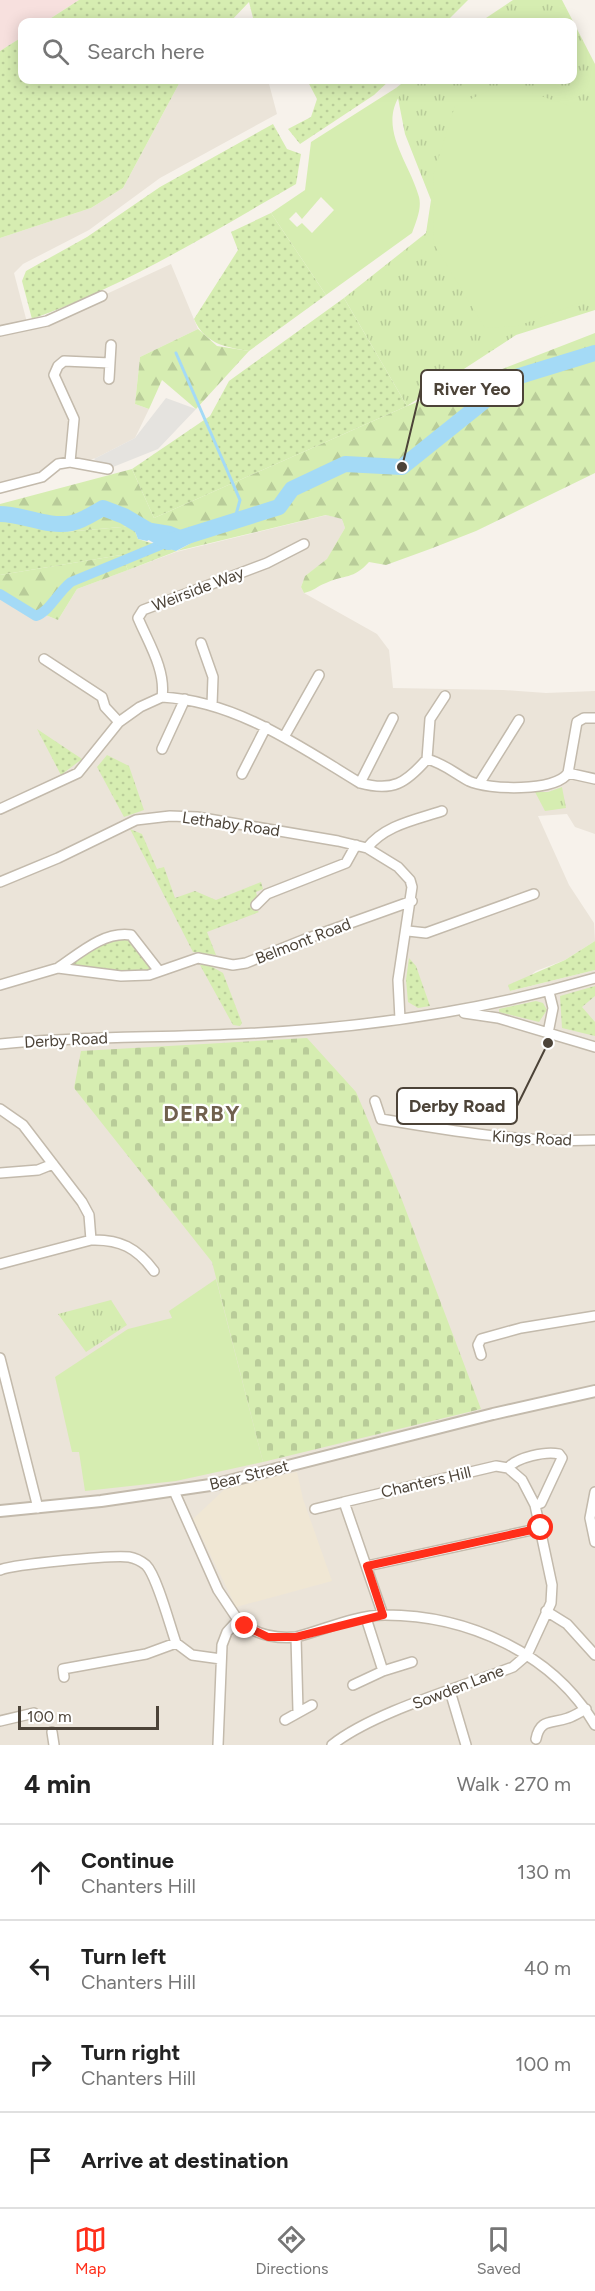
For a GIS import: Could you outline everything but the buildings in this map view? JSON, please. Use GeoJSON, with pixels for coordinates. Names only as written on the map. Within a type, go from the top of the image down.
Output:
{"type":"FeatureCollection","features":[{"type":"Feature","properties":{"kind":"street"},"geometry":{"type":"LineString","coordinates":[[0,331],[47,321],[102,296]]}},
{"type":"Feature","properties":{"kind":"street"},"geometry":{"type":"LineString","coordinates":[[109,379],[111,345]]}},
{"type":"Feature","properties":{"kind":"street"},"geometry":{"type":"LineString","coordinates":[[70,462],[74,419],[54,375],[58,366],[64,361],[110,363]]}},
{"type":"Feature","properties":{"kind":"street"},"geometry":{"type":"LineString","coordinates":[[0,489],[42,477],[58,464],[70,462],[108,469]]}},
{"type":"Feature","properties":{"kind":"street","name":"Weirside Way"},"geometry":{"type":"LineString","coordinates":[[162,697],[163,689],[158,663],[138,618],[143,610],[267,563],[304,544]]}},
{"type":"Feature","properties":{"kind":"street"},"geometry":{"type":"LineString","coordinates":[[201,643],[213,677],[212,705]]}},
{"type":"Feature","properties":{"kind":"street"},"geometry":{"type":"LineString","coordinates":[[44,659],[102,697],[105,707],[119,722]]}},
{"type":"Feature","properties":{"kind":"street"},"geometry":{"type":"LineString","coordinates":[[284,737],[319,675]]}},
{"type":"Feature","properties":{"kind":"street"},"geometry":{"type":"LineString","coordinates":[[0,809],[78,772],[119,722],[140,707],[162,697],[212,705],[266,727],[360,783],[375,788],[396,785],[410,778],[427,759],[429,719],[445,696]]}},
{"type":"Feature","properties":{"kind":"street"},"geometry":{"type":"LineString","coordinates":[[162,749],[185,699]]}},
{"type":"Feature","properties":{"kind":"street"},"geometry":{"type":"LineString","coordinates":[[360,783],[393,718]]}},
{"type":"Feature","properties":{"kind":"street"},"geometry":{"type":"LineString","coordinates":[[427,759],[439,762],[479,784],[549,786],[559,782],[568,773],[574,728],[580,719],[595,718]]}},
{"type":"Feature","properties":{"kind":"street"},"geometry":{"type":"LineString","coordinates":[[479,784],[519,720]]}},
{"type":"Feature","properties":{"kind":"street"},"geometry":{"type":"LineString","coordinates":[[242,774],[266,727]]}},
{"type":"Feature","properties":{"kind":"street"},"geometry":{"type":"LineString","coordinates":[[568,773],[595,779]]}},
{"type":"Feature","properties":{"kind":"street"},"geometry":{"type":"LineString","coordinates":[[367,848],[377,836],[387,830],[442,811]]}},
{"type":"Feature","properties":{"kind":"street","name":"Lethaby Road"},"geometry":{"type":"LineString","coordinates":[[0,882],[58,858],[136,820],[156,816],[197,817],[367,848],[387,858],[407,876],[412,887],[412,901]]}},
{"type":"Feature","properties":{"kind":"street"},"geometry":{"type":"LineString","coordinates":[[256,905],[267,894],[346,863],[356,845]]}},
{"type":"Feature","properties":{"kind":"street"},"geometry":{"type":"LineString","coordinates":[[408,931],[426,933],[534,894]]}},
{"type":"Feature","properties":{"kind":"street"},"geometry":{"type":"LineString","coordinates":[[400,1020],[398,980],[412,901]]}},
{"type":"Feature","properties":{"kind":"street","name":"Belmont Road"},"geometry":{"type":"LineString","coordinates":[[58,968],[121,976],[149,975],[198,958],[233,965],[246,963],[412,901]]}},
{"type":"Feature","properties":{"kind":"street","name":"Belmont Road"},"geometry":{"type":"LineString","coordinates":[[0,985],[58,968],[99,941],[117,933],[132,935],[159,971]]}},
{"type":"Feature","properties":{"kind":"street","name":"Derby Road"},"geometry":{"type":"LineString","coordinates":[[0,1044],[63,1038],[248,1033],[400,1020],[452,1013],[549,992],[595,978]]}},
{"type":"Feature","properties":{"kind":"street"},"geometry":{"type":"LineString","coordinates":[[548,1032],[553,1008],[549,992]]}},
{"type":"Feature","properties":{"kind":"street"},"geometry":{"type":"LineString","coordinates":[[452,1013],[487,1016],[595,1047]]}},
{"type":"Feature","properties":{"kind":"street","name":"Kings Road"},"geometry":{"type":"LineString","coordinates":[[375,1101],[381,1119],[464,1133],[516,1138],[595,1140]]}},
{"type":"Feature","properties":{"kind":"street"},"geometry":{"type":"LineString","coordinates":[[0,1109],[22,1125],[88,1211],[91,1240]]}},
{"type":"Feature","properties":{"kind":"street"},"geometry":{"type":"LineString","coordinates":[[0,1173],[38,1170],[53,1164]]}},
{"type":"Feature","properties":{"kind":"street"},"geometry":{"type":"LineString","coordinates":[[0,1264],[91,1240],[106,1240],[130,1246],[143,1256],[154,1271]]}},
{"type":"Feature","properties":{"kind":"street"},"geometry":{"type":"LineString","coordinates":[[481,1354],[478,1345],[481,1339],[521,1328],[595,1316]]}},
{"type":"Feature","properties":{"kind":"street"},"geometry":{"type":"LineString","coordinates":[[0,1358],[38,1508]]}},
{"type":"Feature","properties":{"kind":"street","name":"Bear Street"},"geometry":{"type":"LineString","coordinates":[[0,1511],[217,1484],[493,1414],[595,1391]]}},
{"type":"Feature","properties":{"kind":"street","name":"Chanters Hill"},"geometry":{"type":"LineString","coordinates":[[315,1509],[496,1466],[508,1468],[512,1463],[528,1458],[559,1454],[562,1458],[541,1503],[535,1505]]}},
{"type":"Feature","properties":{"kind":"street"},"geometry":{"type":"LineString","coordinates":[[508,1468],[522,1480],[535,1505],[552,1585],[551,1603],[527,1655]]}},
{"type":"Feature","properties":{"kind":"street"},"geometry":{"type":"LineString","coordinates":[[174,1491],[218,1590],[238,1620],[250,1629],[268,1637],[296,1637],[383,1615],[436,1621],[484,1633],[527,1655],[556,1677],[586,1709],[595,1725]]}},
{"type":"Feature","properties":{"kind":"street"},"geometry":{"type":"LineString","coordinates":[[595,1492],[590,1518],[595,1542]]}},
{"type":"Feature","properties":{"kind":"street"},"geometry":{"type":"LineString","coordinates":[[345,1502],[383,1615]]}},
{"type":"Feature","properties":{"kind":"street"},"geometry":{"type":"LineString","coordinates":[[367,1566],[541,1528]]}},
{"type":"Feature","properties":{"kind":"street"},"geometry":{"type":"LineString","coordinates":[[0,1570],[17,1566],[107,1558],[137,1559],[145,1564],[152,1575],[176,1643],[192,1655],[221,1659]]}},
{"type":"Feature","properties":{"kind":"street"},"geometry":{"type":"LineString","coordinates":[[546,1611],[567,1624],[595,1655]]}},
{"type":"Feature","properties":{"kind":"street"},"geometry":{"type":"LineString","coordinates":[[366,1618],[383,1671]]}},
{"type":"Feature","properties":{"kind":"street"},"geometry":{"type":"LineString","coordinates":[[218,1745],[223,1640],[238,1620]]}},
{"type":"Feature","properties":{"kind":"street"},"geometry":{"type":"LineString","coordinates":[[296,1637],[298,1712]]}},
{"type":"Feature","properties":{"kind":"street"},"geometry":{"type":"LineString","coordinates":[[62,1670],[146,1654],[176,1643]]}},
{"type":"Feature","properties":{"kind":"street","name":"Sowden Lane"},"geometry":{"type":"LineString","coordinates":[[332,1745],[361,1727],[513,1666],[527,1655]]}},
{"type":"Feature","properties":{"kind":"street"},"geometry":{"type":"LineString","coordinates":[[353,1685],[383,1671],[412,1662]]}},
{"type":"Feature","properties":{"kind":"street"},"geometry":{"type":"LineString","coordinates":[[450,1691],[466,1745]]}},
{"type":"Feature","properties":{"kind":"street"},"geometry":{"type":"LineString","coordinates":[[285,1720],[312,1705]]}},
{"type":"Feature","properties":{"kind":"street"},"geometry":{"type":"LineString","coordinates":[[536,1739],[538,1728],[543,1723],[569,1718],[586,1709]]}},
{"type":"Feature","properties":{"kind":"street"},"geometry":{"type":"LineString","coordinates":[[0,1721],[34,1713]]}},
{"type":"Feature","properties":{"kind":"street"},"geometry":{"type":"LineString","coordinates":[[52,1732],[54,1745]]}},
{"type":"Feature","properties":{"kind":"shaded area"},"geometry":{"type":"Polygon","coordinates":[[[0,0],[79,0],[51,18],[18,18],[18,40],[0,51],[0,0]]]}},
{"type":"Feature","properties":{"kind":"shaded area"},"geometry":{"type":"Polygon","coordinates":[[[179,84],[269,84],[277,114],[160,178],[89,230],[23,264],[14,273],[29,330],[171,264],[198,329],[140,357],[135,404],[149,409],[135,438],[96,458],[0,486],[0,238],[91,208],[123,188],[179,84]]]}},
{"type":"Feature","properties":{"kind":"shaded area"},"geometry":{"type":"Polygon","coordinates":[[[166,398],[196,409],[158,449],[108,469],[94,459],[135,438],[166,398]]]}},
{"type":"Feature","properties":{"kind":"shaded area"},"geometry":{"type":"Polygon","coordinates":[[[327,515],[342,519],[345,528],[327,560],[305,576],[301,587],[304,593],[377,634],[389,650],[393,688],[546,693],[595,691],[595,834],[575,827],[567,814],[538,816],[569,885],[594,923],[595,941],[565,960],[536,971],[510,991],[595,970],[595,1745],[0,1745],[0,597],[58,620],[77,589],[176,552],[327,515]]]}},
{"type":"Feature","properties":{"kind":"shaded area"},"geometry":{"type":"Polygon","coordinates":[[[297,1472],[303,1499],[332,1581],[236,1607],[193,1519],[228,1486],[297,1472]]]}},
{"type":"Feature","properties":{"kind":"green space"},"geometry":{"type":"Polygon","coordinates":[[[79,0],[468,0],[450,18],[253,18],[249,2],[234,18],[51,18],[79,0]]]}},
{"type":"Feature","properties":{"kind":"green space"},"geometry":{"type":"Polygon","coordinates":[[[513,0],[562,0],[571,18],[486,18],[513,0]]]}},
{"type":"Feature","properties":{"kind":"green space"},"geometry":{"type":"Polygon","coordinates":[[[577,29],[595,64],[595,310],[516,335],[407,406],[344,298],[426,233],[431,200],[405,134],[396,88],[401,84],[577,84],[577,29]]]}},
{"type":"Feature","properties":{"kind":"green space"},"geometry":{"type":"Polygon","coordinates":[[[18,40],[18,84],[179,84],[123,188],[91,208],[0,238],[0,51],[18,40]]]}},
{"type":"Feature","properties":{"kind":"green space"},"geometry":{"type":"Polygon","coordinates":[[[309,84],[386,84],[374,95],[300,144],[288,129],[311,117],[317,99],[309,84]]]}},
{"type":"Feature","properties":{"kind":"green space"},"geometry":{"type":"Polygon","coordinates":[[[396,88],[400,95],[392,120],[394,133],[420,201],[412,233],[326,295],[271,213],[305,190],[311,142],[396,88]],[[321,197],[302,219],[296,212],[289,219],[297,227],[302,223],[312,233],[334,210],[321,197]]]}},
{"type":"Feature","properties":{"kind":"green space"},"geometry":{"type":"Polygon","coordinates":[[[493,89],[524,90],[589,113],[595,118],[595,297],[518,326],[485,328],[434,244],[434,172],[455,106],[493,89]]]}},
{"type":"Feature","properties":{"kind":"green space"},"geometry":{"type":"Polygon","coordinates":[[[273,124],[287,149],[301,154],[296,184],[200,240],[134,275],[67,306],[32,319],[22,281],[26,271],[87,237],[160,187],[273,124]]]}},
{"type":"Feature","properties":{"kind":"green space"},"geometry":{"type":"Polygon","coordinates":[[[271,213],[326,295],[249,351],[224,346],[204,334],[194,319],[238,250],[231,232],[271,213]]]}},
{"type":"Feature","properties":{"kind":"green space"},"geometry":{"type":"Polygon","coordinates":[[[344,298],[407,406],[154,518],[132,469],[210,416],[229,381],[344,298]]]}},
{"type":"Feature","properties":{"kind":"green space"},"geometry":{"type":"Polygon","coordinates":[[[198,329],[217,346],[249,351],[196,409],[162,380],[149,409],[135,404],[140,357],[198,329]]]}},
{"type":"Feature","properties":{"kind":"green space"},"geometry":{"type":"Polygon","coordinates":[[[595,333],[595,473],[476,531],[386,565],[369,562],[358,572],[304,593],[301,587],[305,576],[327,559],[345,528],[342,519],[326,515],[177,551],[200,538],[140,521],[133,526],[64,532],[0,518],[0,504],[132,469],[154,518],[407,406],[595,333]]]}},
{"type":"Feature","properties":{"kind":"green space"},"geometry":{"type":"Polygon","coordinates":[[[0,519],[64,532],[133,526],[138,539],[177,551],[128,570],[121,555],[0,575],[0,519]]]}},
{"type":"Feature","properties":{"kind":"green space"},"geometry":{"type":"Polygon","coordinates":[[[121,555],[128,570],[77,589],[58,620],[0,597],[0,575],[121,555]]]}},
{"type":"Feature","properties":{"kind":"green space"},"geometry":{"type":"Polygon","coordinates":[[[37,729],[82,759],[61,775],[37,729]]]}},
{"type":"Feature","properties":{"kind":"green space"},"geometry":{"type":"Polygon","coordinates":[[[107,755],[129,766],[144,810],[124,817],[97,767],[107,755]]]}},
{"type":"Feature","properties":{"kind":"green space"},"geometry":{"type":"Polygon","coordinates":[[[562,787],[566,808],[545,811],[535,792],[548,792],[562,787]]]}},
{"type":"Feature","properties":{"kind":"green space"},"geometry":{"type":"Polygon","coordinates":[[[130,829],[142,834],[157,869],[164,867],[175,898],[195,891],[216,900],[261,882],[263,889],[256,892],[257,896],[251,905],[259,912],[207,932],[216,955],[193,952],[130,829]]]}},
{"type":"Feature","properties":{"kind":"green space"},"geometry":{"type":"Polygon","coordinates":[[[131,935],[158,971],[149,975],[58,968],[99,941],[131,935]]]}},
{"type":"Feature","properties":{"kind":"green space"},"geometry":{"type":"Polygon","coordinates":[[[595,941],[595,970],[510,991],[508,985],[565,960],[595,941]]]}},
{"type":"Feature","properties":{"kind":"green space"},"geometry":{"type":"Polygon","coordinates":[[[409,958],[416,966],[430,1006],[418,1008],[408,1002],[406,980],[409,958]]]}},
{"type":"Feature","properties":{"kind":"green space"},"geometry":{"type":"Polygon","coordinates":[[[200,965],[209,965],[223,973],[242,1023],[240,1026],[233,1025],[200,965]]]}},
{"type":"Feature","properties":{"kind":"green space"},"geometry":{"type":"Polygon","coordinates":[[[595,986],[595,996],[582,1007],[595,1022],[595,1036],[562,1028],[560,996],[595,986]]]}},
{"type":"Feature","properties":{"kind":"green space"},"geometry":{"type":"Polygon","coordinates":[[[536,1001],[543,1003],[547,1010],[539,1022],[499,1012],[499,1009],[536,1001]]]}},
{"type":"Feature","properties":{"kind":"green space"},"geometry":{"type":"Polygon","coordinates":[[[307,1038],[356,1092],[402,1200],[481,1409],[263,1462],[212,1262],[74,1088],[81,1051],[307,1038]]]}},
{"type":"Feature","properties":{"kind":"green space"},"geometry":{"type":"Polygon","coordinates":[[[216,1279],[263,1462],[176,1481],[85,1491],[79,1452],[72,1452],[55,1377],[128,1329],[172,1318],[169,1311],[216,1279]]]}},
{"type":"Feature","properties":{"kind":"green space"},"geometry":{"type":"Polygon","coordinates":[[[111,1300],[127,1325],[86,1352],[58,1314],[111,1300]]]}},
{"type":"Feature","properties":{"kind":"water"},"geometry":{"type":"Polygon","coordinates":[[[140,521],[171,526],[201,538],[176,551],[160,546],[154,537],[147,541],[138,539],[133,526],[140,521]]]}},
{"type":"Feature","properties":{"kind":"waterway"},"geometry":{"type":"LineString","coordinates":[[176,353],[240,500],[234,522]]}},
{"type":"Feature","properties":{"kind":"waterway"},"geometry":{"type":"LineString","coordinates":[[0,514],[63,524],[80,521],[103,508],[124,516],[168,542],[279,507],[292,489],[345,464],[402,467],[513,378],[595,353]]}},
{"type":"Feature","properties":{"kind":"waterway"},"geometry":{"type":"LineString","coordinates":[[0,594],[36,616],[46,610],[71,582],[168,542]]}},
{"type":"Feature","properties":{"kind":"place","name":"River Yeo"},"geometry":{"type":"Point","coordinates":[402,467]}},
{"type":"Feature","properties":{"kind":"place","name":"Derby Road"},"geometry":{"type":"Point","coordinates":[548,1043]}},
{"type":"Feature","properties":{"kind":"district","name":"DERBY"},"geometry":{"type":"Point","coordinates":[202,1113]}},
{"type":"Feature","properties":{"kind":"route"},"geometry":{"type":"LineString","coordinates":[[245,1626],[268,1637],[296,1637],[383,1615],[367,1566],[541,1528]]}}]}
